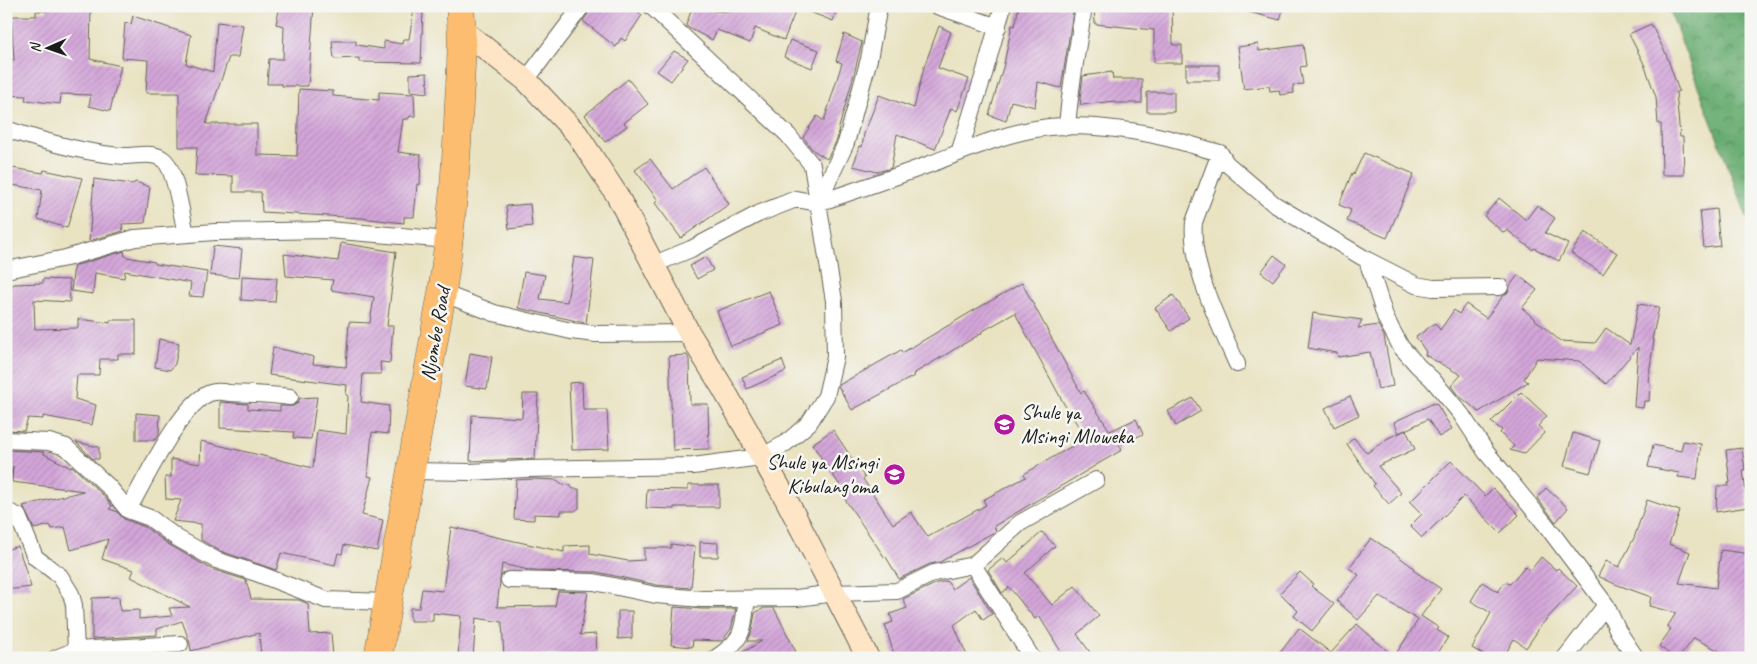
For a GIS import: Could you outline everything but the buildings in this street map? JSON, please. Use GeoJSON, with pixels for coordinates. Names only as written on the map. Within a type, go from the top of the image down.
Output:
{"type":"FeatureCollection","features":[{"type":"Feature","properties":{"kind":"highway","name":"Njombe Road"},"geometry":{"type":"LineString","coordinates":[[378,658],[450,240],[458,142],[461,18]]}},
{"type":"Feature","properties":{"kind":"main road"},"geometry":{"type":"LineString","coordinates":[[461,18],[526,80],[577,134],[617,195],[688,333],[724,390],[786,499],[868,658]]}},
{"type":"Feature","properties":{"kind":"street"},"geometry":{"type":"LineString","coordinates":[[526,80],[582,6]]}},
{"type":"Feature","properties":{"kind":"street"},"geometry":{"type":"LineString","coordinates":[[411,471],[470,472],[693,466],[762,457],[786,443],[809,423],[826,396],[834,357],[834,301],[812,165],[788,135],[651,6]]}},
{"type":"Feature","properties":{"kind":"street"},"geometry":{"type":"LineString","coordinates":[[818,203],[846,143],[869,59],[879,6]]}},
{"type":"Feature","properties":{"kind":"street"},"geometry":{"type":"LineString","coordinates":[[937,6],[998,27]]}},
{"type":"Feature","properties":{"kind":"street"},"geometry":{"type":"LineString","coordinates":[[960,153],[1003,6]]}},
{"type":"Feature","properties":{"kind":"street"},"geometry":{"type":"LineString","coordinates":[[1067,127],[1070,89],[1084,6]]}},
{"type":"Feature","properties":{"kind":"street"},"geometry":{"type":"LineString","coordinates":[[652,265],[691,249],[758,214],[796,199],[818,203],[884,182],[1021,132],[1049,127],[1067,127],[1126,130],[1162,137],[1220,153],[1226,163],[1274,204],[1367,260],[1416,285],[1433,288],[1500,287]]}},
{"type":"Feature","properties":{"kind":"street"},"geometry":{"type":"LineString","coordinates":[[6,129],[40,140],[88,150],[124,156],[157,155],[165,161],[172,171],[186,234]]}},
{"type":"Feature","properties":{"kind":"street"},"geometry":{"type":"LineString","coordinates":[[1220,153],[1194,222],[1192,233],[1196,258],[1207,291],[1237,364]]}},
{"type":"Feature","properties":{"kind":"street"},"geometry":{"type":"LineString","coordinates":[[6,270],[66,258],[135,238],[186,234],[328,230],[450,240]]}},
{"type":"Feature","properties":{"kind":"street"},"geometry":{"type":"LineString","coordinates":[[1367,260],[1386,319],[1401,347],[1432,379],[1461,414],[1486,452],[1546,525],[1606,606],[1618,630],[1636,658]]}},
{"type":"Feature","properties":{"kind":"street"},"geometry":{"type":"LineString","coordinates":[[442,293],[494,313],[571,331],[596,334],[688,333]]}},
{"type":"Feature","properties":{"kind":"street"},"geometry":{"type":"LineString","coordinates":[[128,510],[170,437],[185,414],[199,398],[212,392],[262,393],[290,397]]}},
{"type":"Feature","properties":{"kind":"street"},"geometry":{"type":"LineString","coordinates":[[6,440],[49,442],[66,447],[109,487],[128,510],[150,518],[177,538],[216,560],[259,574],[326,600],[388,602]]}},
{"type":"Feature","properties":{"kind":"street"},"geometry":{"type":"LineString","coordinates":[[509,580],[594,582],[656,595],[702,599],[797,598],[835,593],[897,590],[934,573],[973,565],[1020,523],[1096,480]]}},
{"type":"Feature","properties":{"kind":"street"},"geometry":{"type":"LineString","coordinates":[[6,511],[18,516],[35,557],[60,576],[66,585],[74,605],[76,650]]}},
{"type":"Feature","properties":{"kind":"street"},"geometry":{"type":"LineString","coordinates":[[973,565],[1032,658]]}},
{"type":"Feature","properties":{"kind":"street"},"geometry":{"type":"LineString","coordinates":[[716,658],[739,639],[747,599]]}},
{"type":"Feature","properties":{"kind":"street"},"geometry":{"type":"LineString","coordinates":[[1566,658],[1606,606]]}},
{"type":"Feature","properties":{"kind":"street"},"geometry":{"type":"LineString","coordinates":[[56,658],[76,650],[180,644]]}},
{"type":"Feature","properties":{"kind":"green space"},"geometry":{"type":"Polygon","coordinates":[[[1668,6],[1751,6],[1751,228],[1668,6]]]}},
{"type":"Feature","properties":{"kind":"place","name":"Shule ya Msingi Mloweka"},"geometry":{"type":"Point","coordinates":[1005,424]}},
{"type":"Feature","properties":{"kind":"place","name":"Shule ya Msingi Kibulang'oma"},"geometry":{"type":"Point","coordinates":[894,474]}}]}
